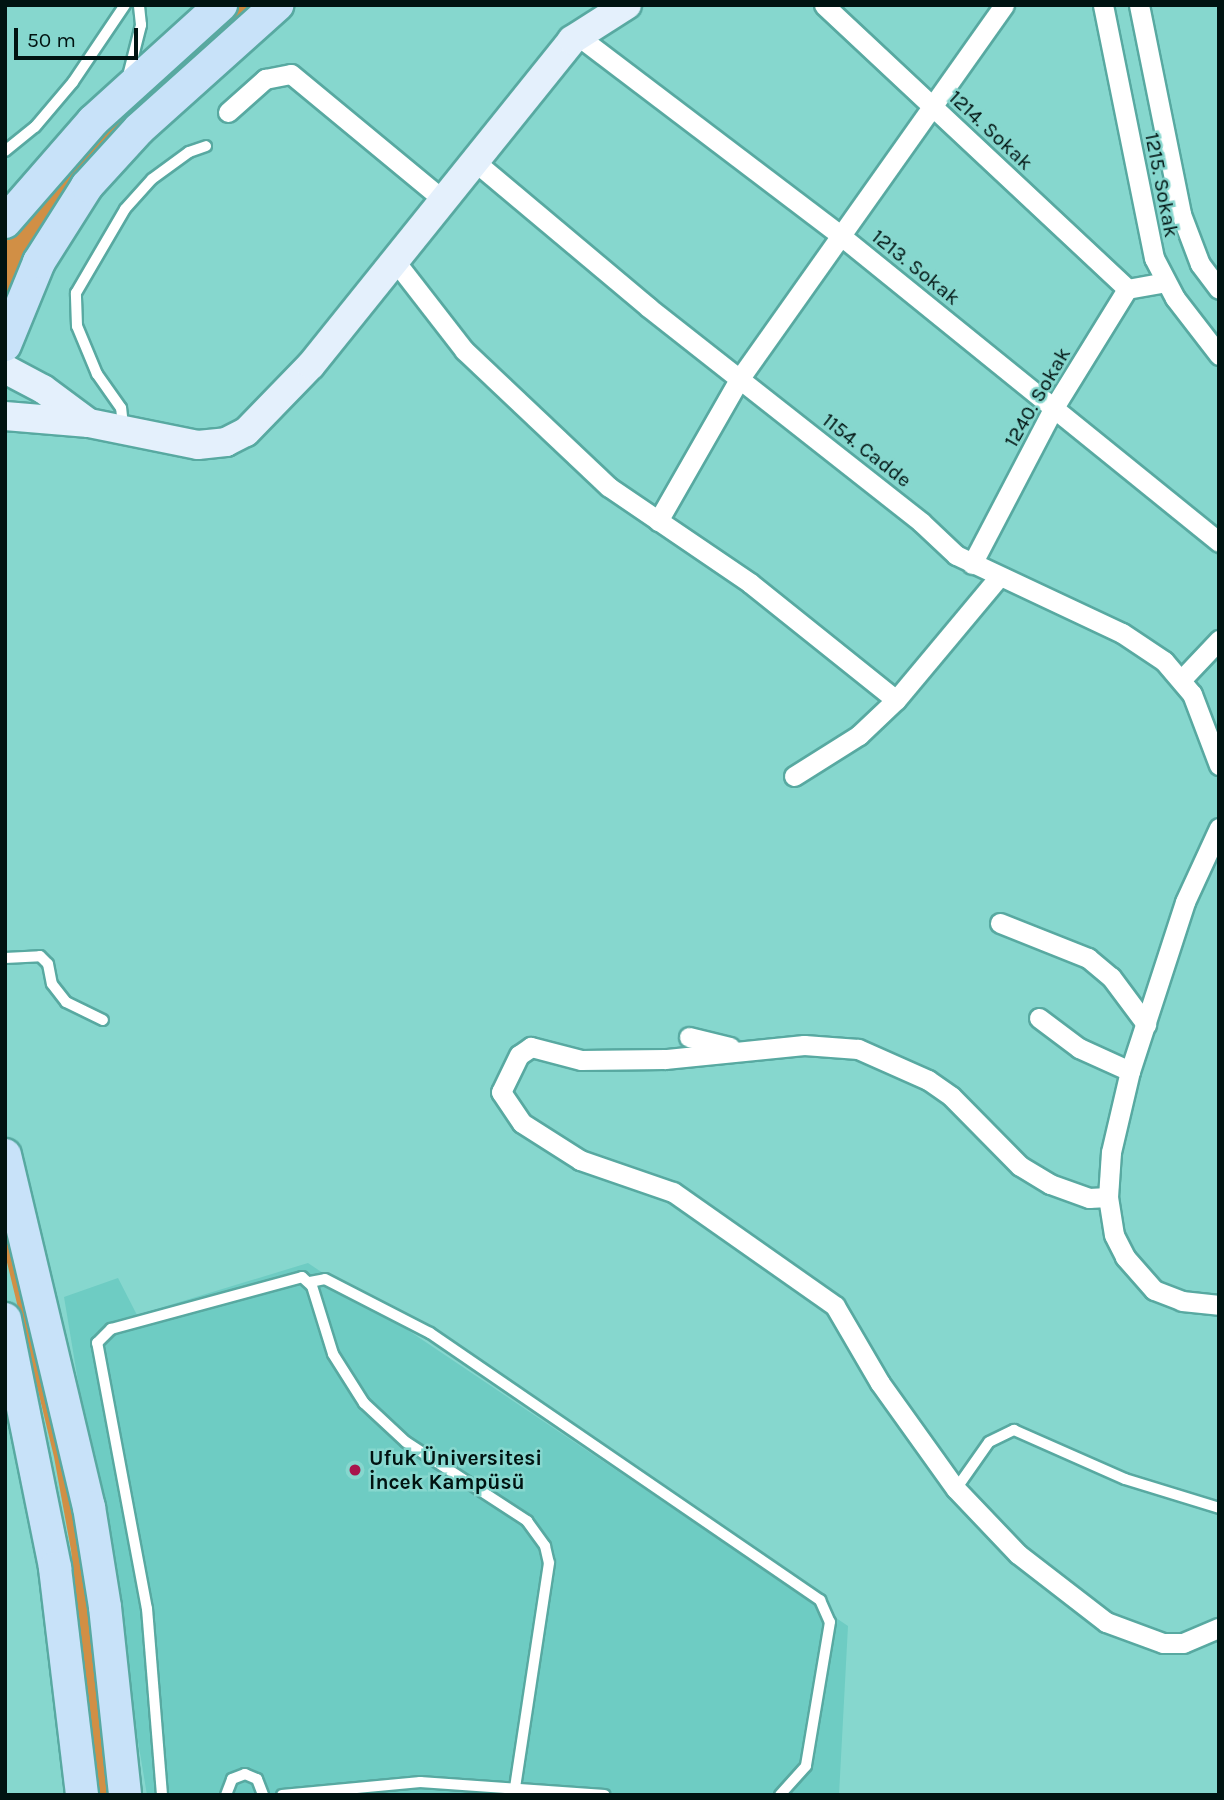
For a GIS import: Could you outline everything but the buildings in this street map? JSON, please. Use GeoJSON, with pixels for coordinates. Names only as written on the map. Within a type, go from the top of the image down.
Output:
{"type":"FeatureCollection","features":[{"type":"Feature","properties":{"kind":"main road"},"geometry":{"type":"LineString","coordinates":[[5,222],[63,153],[124,90],[220,5]]}},
{"type":"Feature","properties":{"kind":"main road"},"geometry":{"type":"LineString","coordinates":[[5,345],[39,262],[87,186],[139,129],[277,5]]}},
{"type":"Feature","properties":{"kind":"main road"},"geometry":{"type":"LineString","coordinates":[[5,416],[89,423],[198,445],[226,442],[246,432],[275,406],[395,261],[441,198],[578,36],[627,5]]}},
{"type":"Feature","properties":{"kind":"main road"},"geometry":{"type":"LineString","coordinates":[[5,369],[43,389],[89,423]]}},
{"type":"Feature","properties":{"kind":"main road"},"geometry":{"type":"LineString","coordinates":[[5,1155],[89,1507],[107,1620],[125,1795]]}},
{"type":"Feature","properties":{"kind":"main road"},"geometry":{"type":"LineString","coordinates":[[5,1320],[55,1567],[82,1795]]}},
{"type":"Feature","properties":{"kind":"street","name":"1214. Sokak"},"geometry":{"type":"LineString","coordinates":[[824,5],[1127,289]]}},
{"type":"Feature","properties":{"kind":"street"},"geometry":{"type":"LineString","coordinates":[[658,521],[740,378],[931,104],[1004,5]]}},
{"type":"Feature","properties":{"kind":"street","name":"1215. Sokak"},"geometry":{"type":"LineString","coordinates":[[1103,5],[1154,258],[1165,282],[1219,355]]}},
{"type":"Feature","properties":{"kind":"street"},"geometry":{"type":"LineString","coordinates":[[1139,5],[1181,214],[1200,264],[1219,289]]}},
{"type":"Feature","properties":{"kind":"street","name":"1213. Sokak"},"geometry":{"type":"LineString","coordinates":[[578,36],[840,235],[1219,542]]}},
{"type":"Feature","properties":{"kind":"street"},"geometry":{"type":"LineString","coordinates":[[228,112],[265,79],[291,74],[441,198]]}},
{"type":"Feature","properties":{"kind":"street","name":"1154. Cadde"},"geometry":{"type":"LineString","coordinates":[[473,160],[972,564],[1145,645],[1182,679],[1219,765]]}},
{"type":"Feature","properties":{"kind":"street"},"geometry":{"type":"LineString","coordinates":[[395,261],[464,350],[509,397],[609,487],[760,591],[896,700]]}},
{"type":"Feature","properties":{"kind":"street"},"geometry":{"type":"LineString","coordinates":[[1127,289],[1165,282]]}},
{"type":"Feature","properties":{"kind":"street","name":"1240. Sokak"},"geometry":{"type":"LineString","coordinates":[[972,564],[1053,410],[1127,289]]}},
{"type":"Feature","properties":{"kind":"street"},"geometry":{"type":"LineString","coordinates":[[794,776],[859,735],[896,700],[999,577]]}},
{"type":"Feature","properties":{"kind":"street"},"geometry":{"type":"LineString","coordinates":[[1182,679],[1219,640]]}},
{"type":"Feature","properties":{"kind":"street"},"geometry":{"type":"LineString","coordinates":[[1216,1310],[1154,1290],[1140,1276],[1114,1235],[1108,1197],[1111,1152],[1130,1071],[1185,902],[1219,828]]}},
{"type":"Feature","properties":{"kind":"street"},"geometry":{"type":"LineString","coordinates":[[1000,923],[1088,958],[1111,977],[1146,1024]]}},
{"type":"Feature","properties":{"kind":"street"},"geometry":{"type":"LineString","coordinates":[[1039,1018],[1079,1048],[1130,1071]]}},
{"type":"Feature","properties":{"kind":"street"},"geometry":{"type":"LineString","coordinates":[[690,1037],[752,1051]]}},
{"type":"Feature","properties":{"kind":"street"},"geometry":{"type":"LineString","coordinates":[[1108,1197],[1073,1193],[1020,1166],[951,1097],[889,1060],[844,1048],[804,1045],[752,1051],[581,1060],[531,1047],[519,1055],[501,1092],[522,1123],[580,1160],[673,1192],[835,1306],[880,1383],[956,1489],[1018,1553],[1106,1622],[1163,1643],[1183,1643],[1219,1628]]}},
{"type":"Feature","properties":{"kind":"lane"},"geometry":{"type":"LineString","coordinates":[[5,151],[35,127],[73,82],[125,5]]}},
{"type":"Feature","properties":{"kind":"lane"},"geometry":{"type":"LineString","coordinates":[[124,90],[139,37],[139,5]]}},
{"type":"Feature","properties":{"kind":"lane"},"geometry":{"type":"LineString","coordinates":[[122,430],[121,408],[97,374],[77,326],[76,293],[125,209],[152,179],[189,152],[206,146]]}},
{"type":"Feature","properties":{"kind":"lane"},"geometry":{"type":"LineString","coordinates":[[5,958],[40,956],[48,964],[52,984],[66,1002],[103,1020]]}},
{"type":"Feature","properties":{"kind":"lane"},"geometry":{"type":"LineString","coordinates":[[162,1795],[147,1609],[97,1343],[111,1329],[298,1277],[310,1282],[325,1279],[430,1334],[820,1600],[830,1622],[806,1766],[780,1795]]}},
{"type":"Feature","properties":{"kind":"lane"},"geometry":{"type":"LineString","coordinates":[[310,1282],[333,1354],[364,1403],[406,1441],[527,1521],[545,1546],[549,1563],[515,1789]]}},
{"type":"Feature","properties":{"kind":"lane"},"geometry":{"type":"LineString","coordinates":[[956,1489],[989,1442],[1014,1430],[1125,1479],[1219,1508]]}},
{"type":"Feature","properties":{"kind":"lane"},"geometry":{"type":"LineString","coordinates":[[226,1795],[232,1779],[245,1774],[257,1779],[263,1795]]}},
{"type":"Feature","properties":{"kind":"lane"},"geometry":{"type":"LineString","coordinates":[[282,1795],[420,1782],[605,1795]]}},
{"type":"Feature","properties":{"kind":"shaded area"},"geometry":{"type":"Polygon","coordinates":[[[241,5],[256,5],[152,96],[83,167],[43,225],[5,304],[5,243],[75,160],[147,87],[241,5]]]}},
{"type":"Feature","properties":{"kind":"shaded area"},"geometry":{"type":"Polygon","coordinates":[[[5,1206],[69,1482],[91,1618],[110,1795],[98,1795],[71,1550],[54,1457],[5,1254],[5,1206]]]}},
{"type":"Feature","properties":{"kind":"shaded area","name":"Ufuk Üniversitesi İncek Kampüsü"},"geometry":{"type":"Polygon","coordinates":[[[308,1263],[848,1626],[839,1795],[147,1795],[64,1297],[118,1278],[137,1315],[308,1263]]]}},
{"type":"Feature","properties":{"kind":"place","name":"Ufuk Üniversitesi İncek Kampüsü"},"geometry":{"type":"Point","coordinates":[355,1470]}}]}
